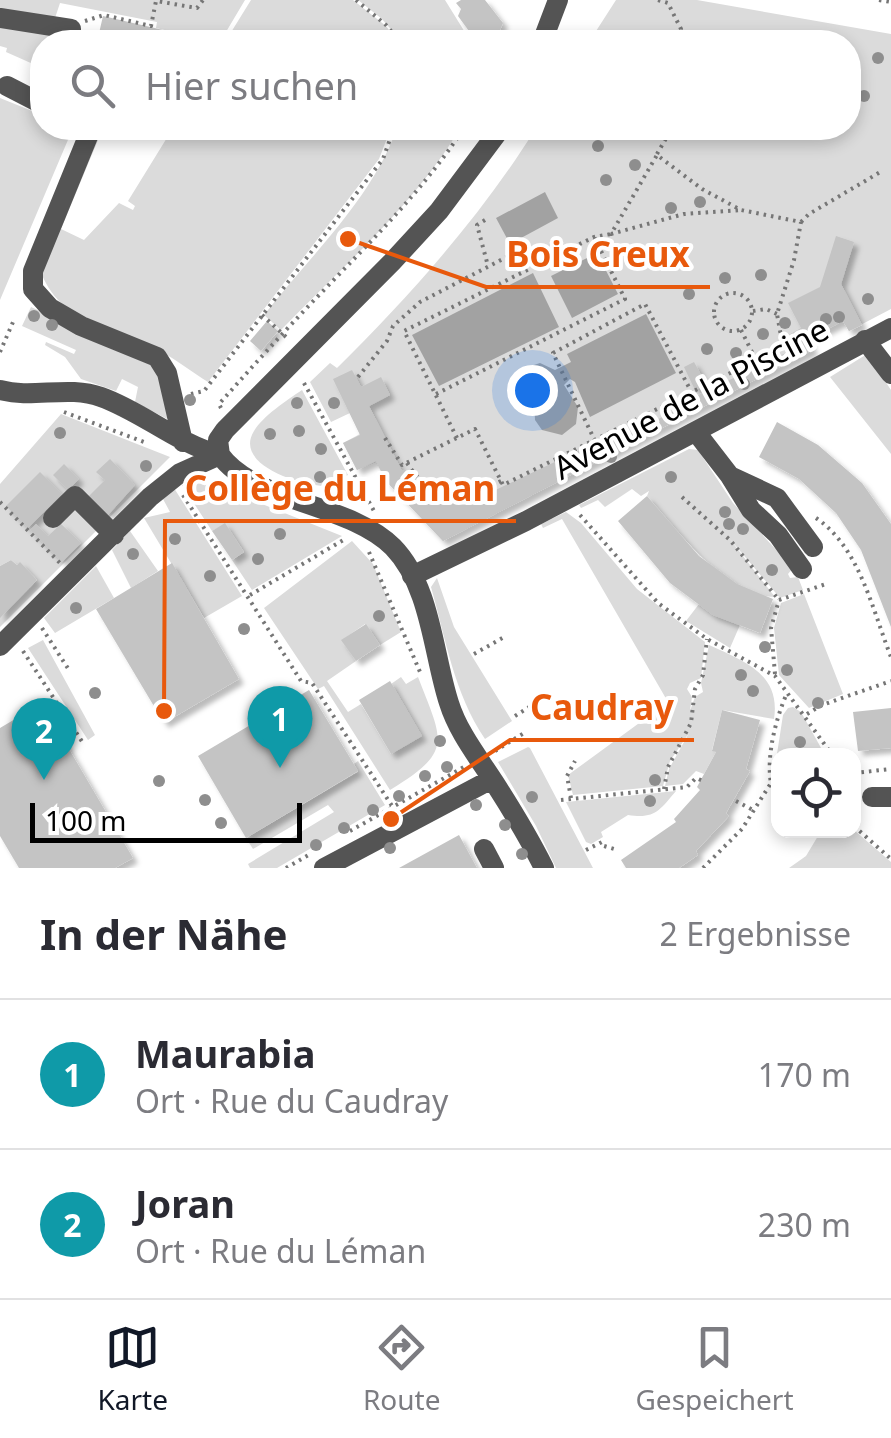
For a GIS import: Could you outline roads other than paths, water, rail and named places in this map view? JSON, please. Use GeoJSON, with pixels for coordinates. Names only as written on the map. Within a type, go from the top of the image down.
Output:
{"type":"FeatureCollection","features":[{"type":"Feature","properties":{"kind":"street"},"geometry":{"type":"LineString","coordinates":[[547,30],[558,0]]}},
{"type":"Feature","properties":{"kind":"street"},"geometry":{"type":"LineString","coordinates":[[0,18],[71,29]]}},
{"type":"Feature","properties":{"kind":"street"},"geometry":{"type":"LineString","coordinates":[[7,86],[30,98]]}},
{"type":"Feature","properties":{"kind":"street"},"geometry":{"type":"LineString","coordinates":[[87,140],[33,271],[32,289],[50,308],[82,326],[157,357],[167,374],[183,442]]}},
{"type":"Feature","properties":{"kind":"street"},"geometry":{"type":"LineString","coordinates":[[220,455],[218,440],[224,430],[392,262],[450,198],[492,140]]}},
{"type":"Feature","properties":{"kind":"street","name":"Avenue de la Piscine"},"geometry":{"type":"LineString","coordinates":[[412,576],[891,328]]}},
{"type":"Feature","properties":{"kind":"street"},"geometry":{"type":"LineString","coordinates":[[864,340],[891,374]]}},
{"type":"Feature","properties":{"kind":"street"},"geometry":{"type":"LineString","coordinates":[[0,390],[20,395],[73,392],[99,396],[183,442],[220,455],[242,475],[369,528],[395,549],[412,576],[469,765],[492,779],[544,868]]}},
{"type":"Feature","properties":{"kind":"street"},"geometry":{"type":"LineString","coordinates":[[696,432],[750,510],[778,535],[802,569]]}},
{"type":"Feature","properties":{"kind":"street"},"geometry":{"type":"LineString","coordinates":[[6,640],[150,496],[172,478],[220,455]]}},
{"type":"Feature","properties":{"kind":"street"},"geometry":{"type":"LineString","coordinates":[[730,476],[776,498],[812,548]]}},
{"type":"Feature","properties":{"kind":"street"},"geometry":{"type":"LineString","coordinates":[[53,518],[75,496],[114,535]]}},
{"type":"Feature","properties":{"kind":"street"},"geometry":{"type":"LineString","coordinates":[[320,859],[406,824],[492,779]]}},
{"type":"Feature","properties":{"kind":"street"},"geometry":{"type":"LineString","coordinates":[[484,849],[494,868]]}},
{"type":"Feature","properties":{"kind":"place","name":"Bois Creux"},"geometry":{"type":"Point","coordinates":[348,239]}},
{"type":"Feature","properties":{"kind":"place","name":"Collège du Léman"},"geometry":{"type":"Point","coordinates":[164,711]}},
{"type":"Feature","properties":{"kind":"place","name":"Maurabia"},"geometry":{"type":"Point","coordinates":[280,768]}},
{"type":"Feature","properties":{"kind":"place","name":"Joran"},"geometry":{"type":"Point","coordinates":[44,780]}},
{"type":"Feature","properties":{"kind":"place","name":"Caudray"},"geometry":{"type":"Point","coordinates":[391,819]}}]}
